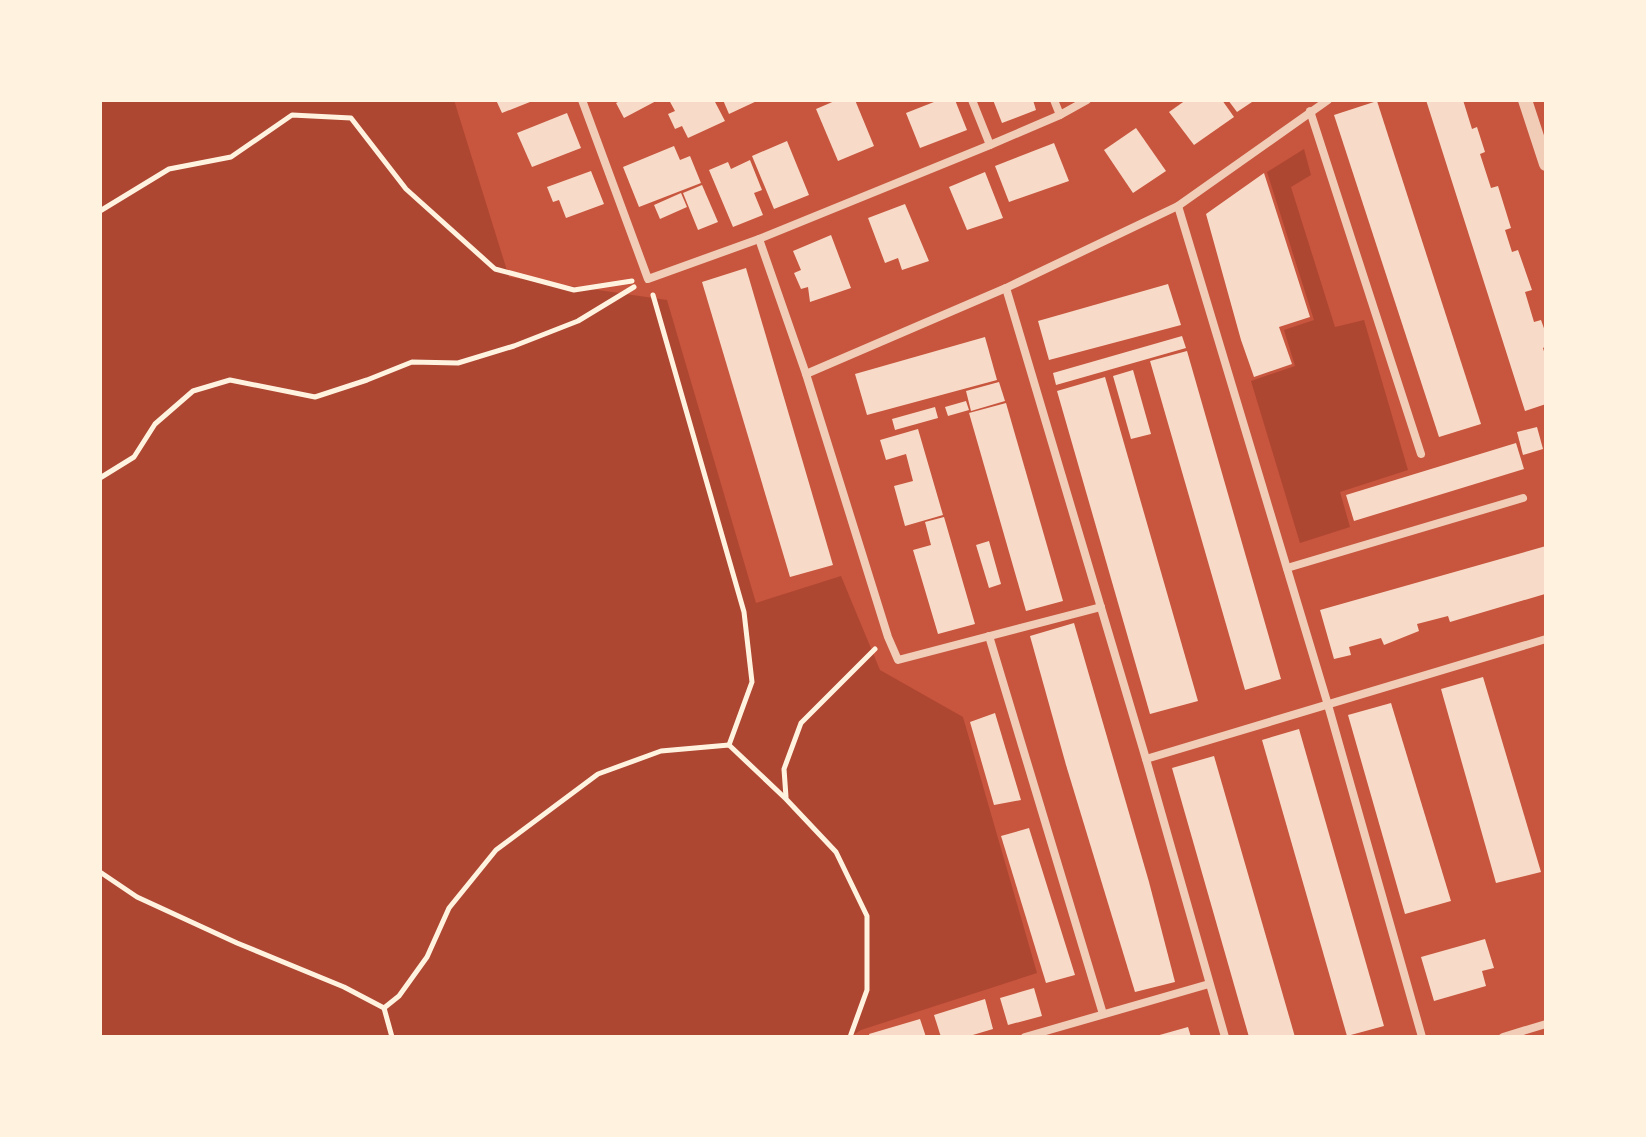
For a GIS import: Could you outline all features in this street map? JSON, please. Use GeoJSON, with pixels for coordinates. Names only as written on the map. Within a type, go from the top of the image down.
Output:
{"type":"FeatureCollection","features":[{"type":"Feature","properties":{"kind":"street"},"geometry":{"type":"LineString","coordinates":[[595,100],[583,103],[648,279],[759,239],[990,145],[1087,100]]}},
{"type":"Feature","properties":{"kind":"street"},"geometry":{"type":"LineString","coordinates":[[972,100],[990,145]]}},
{"type":"Feature","properties":{"kind":"street"},"geometry":{"type":"LineString","coordinates":[[1054,100],[1060,115]]}},
{"type":"Feature","properties":{"kind":"street"},"geometry":{"type":"LineString","coordinates":[[806,374],[1006,288],[1178,206],[1328,100]]}},
{"type":"Feature","properties":{"kind":"street"},"geometry":{"type":"LineString","coordinates":[[1525,100],[1545,157]]}},
{"type":"Feature","properties":{"kind":"street"},"geometry":{"type":"LineString","coordinates":[[1310,111],[1421,454]]}},
{"type":"Feature","properties":{"kind":"street"},"geometry":{"type":"LineString","coordinates":[[1178,206],[1328,705],[1422,1037]]}},
{"type":"Feature","properties":{"kind":"street"},"geometry":{"type":"LineString","coordinates":[[759,239],[898,660],[1101,607]]}},
{"type":"Feature","properties":{"kind":"street"},"geometry":{"type":"LineString","coordinates":[[1006,288],[1225,1037]]}},
{"type":"Feature","properties":{"kind":"street"},"geometry":{"type":"LineString","coordinates":[[1287,568],[1523,498]]}},
{"type":"Feature","properties":{"kind":"street"},"geometry":{"type":"LineString","coordinates":[[989,636],[1103,1014]]}},
{"type":"Feature","properties":{"kind":"street"},"geometry":{"type":"LineString","coordinates":[[1146,759],[1546,639]]}},
{"type":"Feature","properties":{"kind":"street"},"geometry":{"type":"LineString","coordinates":[[1025,1037],[1209,984]]}},
{"type":"Feature","properties":{"kind":"street"},"geometry":{"type":"LineString","coordinates":[[1503,1037],[1546,1024]]}},
{"type":"Feature","properties":{"kind":"path"},"geometry":{"type":"LineString","coordinates":[[100,211],[169,169],[231,157],[292,115],[351,118],[406,189],[495,269],[574,290],[648,279]]}},
{"type":"Feature","properties":{"kind":"path"},"geometry":{"type":"LineString","coordinates":[[100,478],[134,457],[155,424],[193,391],[230,380],[315,397],[412,362],[458,363],[514,346],[578,321],[648,279]]}},
{"type":"Feature","properties":{"kind":"path"},"geometry":{"type":"LineString","coordinates":[[648,279],[744,612],[752,682],[729,745]]}},
{"type":"Feature","properties":{"kind":"path"},"geometry":{"type":"LineString","coordinates":[[786,799],[784,769],[801,723],[888,637]]}},
{"type":"Feature","properties":{"kind":"path"},"geometry":{"type":"LineString","coordinates":[[384,1008],[399,996],[427,957],[449,908],[506,842],[598,774],[661,751],[729,745],[836,852],[867,916],[867,990],[850,1037]]}},
{"type":"Feature","properties":{"kind":"path"},"geometry":{"type":"LineString","coordinates":[[100,872],[137,897],[344,987],[384,1008],[392,1037]]}},
{"type":"Feature","properties":{"kind":"shaded area"},"geometry":{"type":"Polygon","coordinates":[[[100,100],[454,100],[509,277],[667,300],[756,603],[841,576],[880,670],[963,717],[1037,973],[861,1030],[850,1037],[100,1037],[100,100]]]}},
{"type":"Feature","properties":{"kind":"shaded area"},"geometry":{"type":"Polygon","coordinates":[[[1304,149],[1311,175],[1291,187],[1335,327],[1364,320],[1408,470],[1340,492],[1350,527],[1300,543],[1251,381],[1295,366],[1284,330],[1314,320],[1267,172],[1304,149]]]}},
{"type":"Feature","properties":{"kind":"building"},"geometry":{"type":"Polygon","coordinates":[[[496,100],[535,100],[502,113],[496,100]]]}},
{"type":"Feature","properties":{"kind":"building"},"geometry":{"type":"Polygon","coordinates":[[[622,100],[658,100],[624,118],[616,103],[622,100]]]}},
{"type":"Feature","properties":{"kind":"building"},"geometry":{"type":"Polygon","coordinates":[[[669,100],[714,100],[725,121],[688,138],[682,126],[675,129],[668,114],[675,111],[669,100]]]}},
{"type":"Feature","properties":{"kind":"building"},"geometry":{"type":"Polygon","coordinates":[[[723,100],[759,100],[729,114],[723,100]]]}},
{"type":"Feature","properties":{"kind":"building"},"geometry":{"type":"Polygon","coordinates":[[[837,100],[855,100],[874,146],[838,161],[816,109],[837,100]]]}},
{"type":"Feature","properties":{"kind":"building"},"geometry":{"type":"Polygon","coordinates":[[[939,100],[955,100],[967,130],[920,148],[906,113],[939,100]]]}},
{"type":"Feature","properties":{"kind":"building"},"geometry":{"type":"Polygon","coordinates":[[[993,100],[1033,100],[1036,110],[1002,123],[993,100]]]}},
{"type":"Feature","properties":{"kind":"building"},"geometry":{"type":"Polygon","coordinates":[[[1186,100],[1222,100],[1234,117],[1194,145],[1169,112],[1186,100]]]}},
{"type":"Feature","properties":{"kind":"building"},"geometry":{"type":"Polygon","coordinates":[[[1228,100],[1255,100],[1237,112],[1228,100]]]}},
{"type":"Feature","properties":{"kind":"building"},"geometry":{"type":"Polygon","coordinates":[[[1426,100],[1463,100],[1472,129],[1477,127],[1485,152],[1480,154],[1491,188],[1498,186],[1511,228],[1505,230],[1512,252],[1518,250],[1532,290],[1525,292],[1534,322],[1541,320],[1546,334],[1546,346],[1543,348],[1546,358],[1546,404],[1525,411],[1426,100]]]}},
{"type":"Feature","properties":{"kind":"building"},"geometry":{"type":"Polygon","coordinates":[[[1377,101],[1481,424],[1439,437],[1334,115],[1377,101]]]}},
{"type":"Feature","properties":{"kind":"building"},"geometry":{"type":"Polygon","coordinates":[[[567,113],[581,148],[532,167],[517,133],[567,113]]]}},
{"type":"Feature","properties":{"kind":"building"},"geometry":{"type":"Polygon","coordinates":[[[1136,128],[1166,171],[1133,193],[1104,150],[1136,128]]]}},
{"type":"Feature","properties":{"kind":"building"},"geometry":{"type":"Polygon","coordinates":[[[787,141],[809,195],[774,209],[752,156],[787,141]]]}},
{"type":"Feature","properties":{"kind":"building"},"geometry":{"type":"Polygon","coordinates":[[[1054,143],[1069,181],[1009,202],[995,166],[1054,143]]]}},
{"type":"Feature","properties":{"kind":"building"},"geometry":{"type":"Polygon","coordinates":[[[674,146],[680,160],[690,156],[701,183],[639,207],[623,167],[674,146]]]}},
{"type":"Feature","properties":{"kind":"building"},"geometry":{"type":"Polygon","coordinates":[[[750,160],[762,190],[754,193],[763,215],[733,227],[709,170],[728,162],[731,169],[750,160]]]}},
{"type":"Feature","properties":{"kind":"building"},"geometry":{"type":"Polygon","coordinates":[[[591,171],[604,204],[566,218],[559,200],[553,202],[547,187],[591,171]]]}},
{"type":"Feature","properties":{"kind":"building"},"geometry":{"type":"Polygon","coordinates":[[[985,172],[1003,218],[967,230],[949,187],[985,172]]]}},
{"type":"Feature","properties":{"kind":"building"},"geometry":{"type":"Polygon","coordinates":[[[1264,173],[1310,317],[1279,327],[1292,364],[1254,377],[1206,214],[1264,173]]]}},
{"type":"Feature","properties":{"kind":"building"},"geometry":{"type":"Polygon","coordinates":[[[702,185],[718,222],[698,230],[683,193],[702,185]]]}},
{"type":"Feature","properties":{"kind":"building"},"geometry":{"type":"Polygon","coordinates":[[[681,193],[687,207],[660,219],[654,205],[681,193]]]}},
{"type":"Feature","properties":{"kind":"building"},"geometry":{"type":"Polygon","coordinates":[[[905,204],[929,261],[902,270],[898,258],[885,263],[868,218],[905,204]]]}},
{"type":"Feature","properties":{"kind":"building"},"geometry":{"type":"Polygon","coordinates":[[[831,235],[851,288],[810,302],[808,287],[801,289],[794,273],[801,270],[793,251],[831,235]]]}},
{"type":"Feature","properties":{"kind":"building"},"geometry":{"type":"Polygon","coordinates":[[[746,268],[833,565],[790,577],[702,282],[746,268]]]}},
{"type":"Feature","properties":{"kind":"building"},"geometry":{"type":"Polygon","coordinates":[[[1168,284],[1181,325],[1049,360],[1038,321],[1168,284]]]}},
{"type":"Feature","properties":{"kind":"building"},"geometry":{"type":"Polygon","coordinates":[[[1182,336],[1186,348],[1056,385],[1053,373],[1182,336]]]}},
{"type":"Feature","properties":{"kind":"building"},"geometry":{"type":"Polygon","coordinates":[[[985,337],[997,380],[867,415],[855,374],[985,337]]]}},
{"type":"Feature","properties":{"kind":"building"},"geometry":{"type":"Polygon","coordinates":[[[1187,351],[1281,679],[1245,690],[1150,361],[1187,351]]]}},
{"type":"Feature","properties":{"kind":"building"},"geometry":{"type":"Polygon","coordinates":[[[1133,370],[1151,434],[1131,439],[1113,376],[1133,370]]]}},
{"type":"Feature","properties":{"kind":"building"},"geometry":{"type":"Polygon","coordinates":[[[1105,377],[1198,701],[1150,714],[1057,391],[1105,377]]]}},
{"type":"Feature","properties":{"kind":"building"},"geometry":{"type":"Polygon","coordinates":[[[999,382],[1005,401],[971,411],[966,391],[999,382]]]}},
{"type":"Feature","properties":{"kind":"building"},"geometry":{"type":"Polygon","coordinates":[[[966,401],[969,410],[948,416],[945,407],[966,401]]]}},
{"type":"Feature","properties":{"kind":"building"},"geometry":{"type":"Polygon","coordinates":[[[1006,403],[1063,601],[1026,611],[969,413],[1006,403]]]}},
{"type":"Feature","properties":{"kind":"building"},"geometry":{"type":"Polygon","coordinates":[[[935,407],[938,418],[895,430],[892,419],[935,407]]]}},
{"type":"Feature","properties":{"kind":"building"},"geometry":{"type":"Polygon","coordinates":[[[1537,427],[1543,449],[1523,455],[1517,432],[1537,427]]]}},
{"type":"Feature","properties":{"kind":"building"},"geometry":{"type":"Polygon","coordinates":[[[918,429],[943,515],[905,526],[894,486],[913,481],[906,454],[886,460],[880,440],[918,429]]]}},
{"type":"Feature","properties":{"kind":"building"},"geometry":{"type":"Polygon","coordinates":[[[1516,443],[1524,469],[1354,521],[1346,495],[1516,443]]]}},
{"type":"Feature","properties":{"kind":"building"},"geometry":{"type":"Polygon","coordinates":[[[944,517],[975,624],[938,634],[913,550],[931,545],[925,522],[944,517]]]}},
{"type":"Feature","properties":{"kind":"building"},"geometry":{"type":"Polygon","coordinates":[[[989,541],[1001,584],[989,588],[976,545],[989,541]]]}},
{"type":"Feature","properties":{"kind":"building"},"geometry":{"type":"Polygon","coordinates":[[[1546,546],[1545,594],[1450,622],[1448,616],[1417,624],[1419,631],[1384,645],[1381,638],[1349,647],[1351,655],[1334,659],[1320,610],[1546,546]]]}},
{"type":"Feature","properties":{"kind":"building"},"geometry":{"type":"Polygon","coordinates":[[[1074,623],[1175,982],[1135,992],[1030,636],[1074,623]]]}},
{"type":"Feature","properties":{"kind":"building"},"geometry":{"type":"Polygon","coordinates":[[[1483,677],[1541,872],[1496,883],[1441,689],[1483,677]]]}},
{"type":"Feature","properties":{"kind":"building"},"geometry":{"type":"Polygon","coordinates":[[[1391,703],[1451,901],[1405,914],[1348,715],[1391,703]]]}},
{"type":"Feature","properties":{"kind":"building"},"geometry":{"type":"Polygon","coordinates":[[[995,713],[1021,800],[994,805],[970,722],[995,713]]]}},
{"type":"Feature","properties":{"kind":"building"},"geometry":{"type":"Polygon","coordinates":[[[1299,729],[1384,1026],[1347,1036],[1262,740],[1299,729]]]}},
{"type":"Feature","properties":{"kind":"building"},"geometry":{"type":"Polygon","coordinates":[[[1214,756],[1295,1037],[1249,1037],[1172,768],[1214,756]]]}},
{"type":"Feature","properties":{"kind":"building"},"geometry":{"type":"Polygon","coordinates":[[[1029,828],[1075,975],[1046,983],[1001,836],[1029,828]]]}},
{"type":"Feature","properties":{"kind":"building"},"geometry":{"type":"Polygon","coordinates":[[[1485,939],[1494,968],[1482,971],[1486,986],[1434,1001],[1421,957],[1485,939]]]}},
{"type":"Feature","properties":{"kind":"building"},"geometry":{"type":"Polygon","coordinates":[[[1034,988],[1042,1016],[1008,1025],[1000,998],[1034,988]]]}},
{"type":"Feature","properties":{"kind":"building"},"geometry":{"type":"Polygon","coordinates":[[[985,999],[993,1029],[966,1037],[941,1037],[934,1015],[985,999]]]}},
{"type":"Feature","properties":{"kind":"building"},"geometry":{"type":"Polygon","coordinates":[[[920,1019],[926,1037],[870,1037],[869,1034],[920,1019]]]}},
{"type":"Feature","properties":{"kind":"building"},"geometry":{"type":"Polygon","coordinates":[[[1188,1027],[1191,1037],[1156,1037],[1156,1036],[1188,1027]]]}}]}
